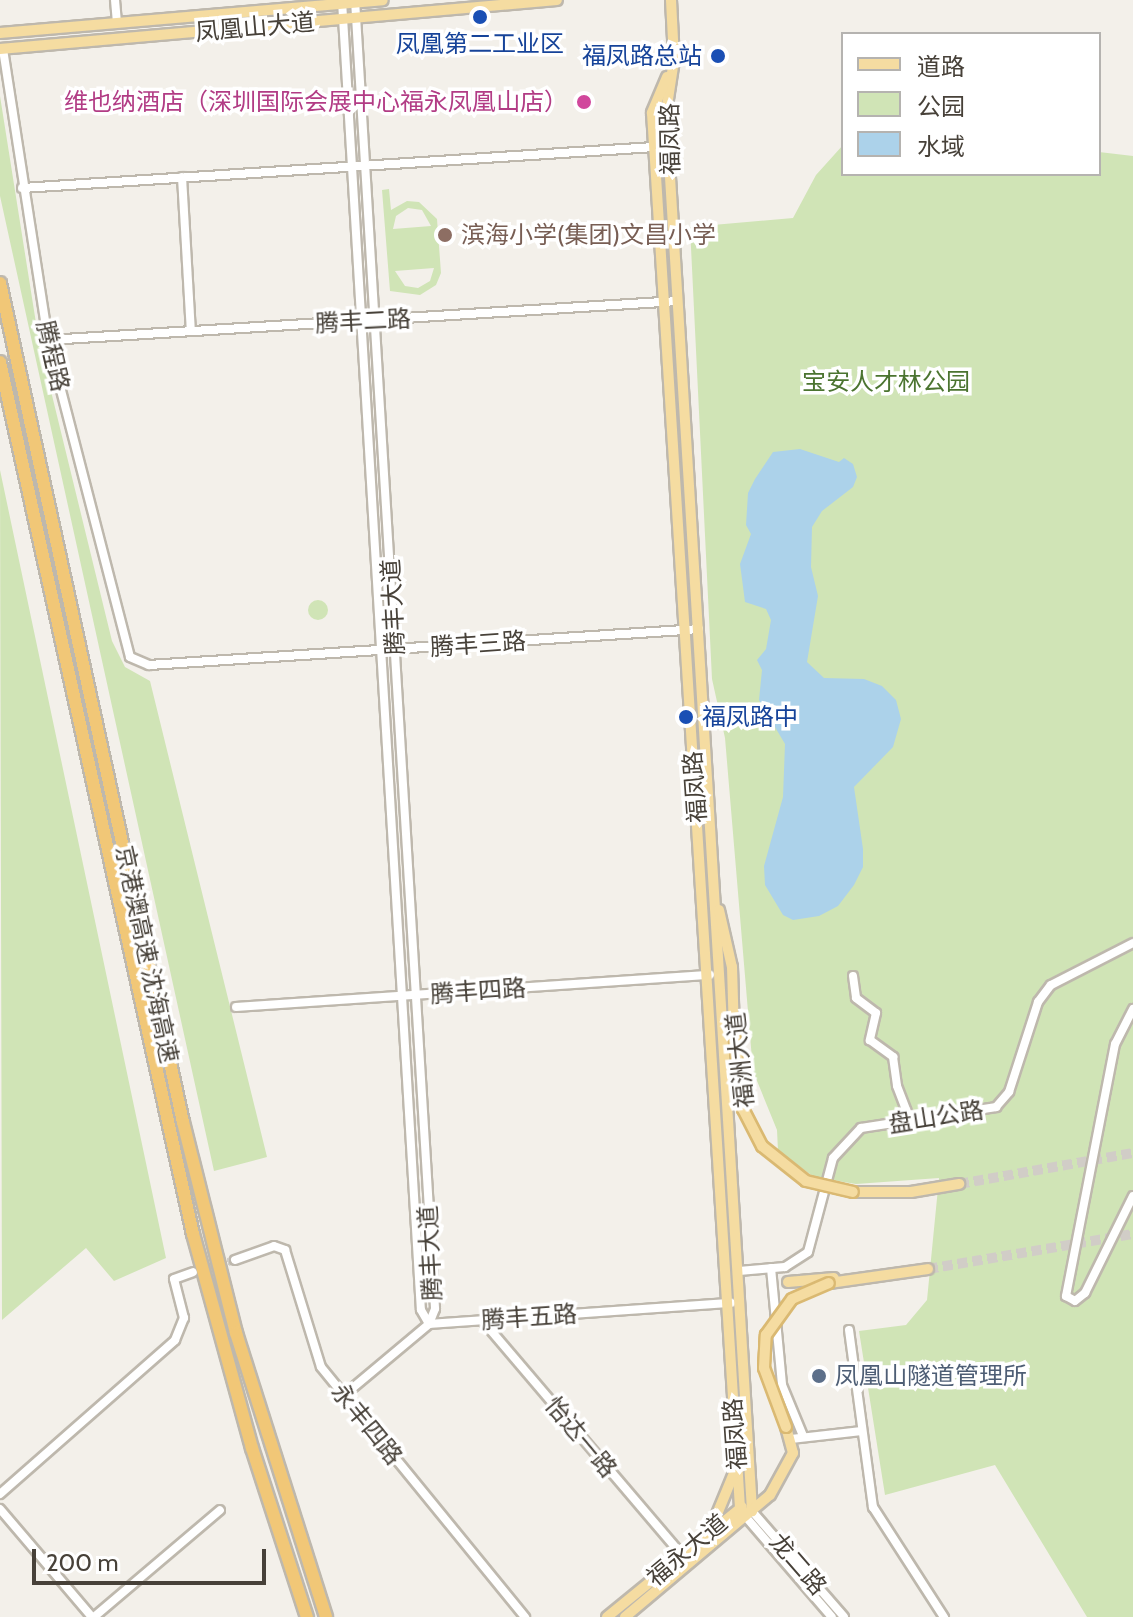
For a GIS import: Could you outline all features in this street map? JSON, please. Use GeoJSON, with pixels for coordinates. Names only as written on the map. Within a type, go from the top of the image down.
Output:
{"type":"FeatureCollection","features":[{"type":"Feature","properties":{"kind":"highway","name":"京港澳高速 沈海高速"},"geometry":{"type":"LineString","coordinates":[[0,283],[183,1122],[236,1333],[326,1617]]}},
{"type":"Feature","properties":{"kind":"highway","name":"京港澳高速 沈海高速"},"geometry":{"type":"LineString","coordinates":[[0,362],[193,1234],[252,1448],[307,1617]]}},
{"type":"Feature","properties":{"kind":"main road","name":"凤凰山大道"},"geometry":{"type":"LineString","coordinates":[[0,33],[383,0]]}},
{"type":"Feature","properties":{"kind":"main road","name":"凤凰山大道"},"geometry":{"type":"LineString","coordinates":[[2,49],[557,0]]}},
{"type":"Feature","properties":{"kind":"main road","name":"福凤路"},"geometry":{"type":"LineString","coordinates":[[671,0],[674,60],[666,112],[741,1303],[745,1511]]}},
{"type":"Feature","properties":{"kind":"main road","name":"福凤路"},"geometry":{"type":"LineString","coordinates":[[674,60],[652,113],[737,1459],[745,1511]]}},
{"type":"Feature","properties":{"kind":"main road"},"geometry":{"type":"LineString","coordinates":[[693,765],[707,764]]}},
{"type":"Feature","properties":{"kind":"main road","name":"福洲大道"},"geometry":{"type":"LineString","coordinates":[[716,903],[729,945],[734,1034],[743,1109],[762,1146],[806,1181],[853,1192],[911,1192],[959,1184]]}},
{"type":"Feature","properties":{"kind":"main road"},"geometry":{"type":"LineString","coordinates":[[788,1282],[928,1269]]}},
{"type":"Feature","properties":{"kind":"main road"},"geometry":{"type":"LineString","coordinates":[[745,1511],[770,1495],[788,1466],[791,1439],[764,1368],[766,1335],[792,1299],[850,1277]]}},
{"type":"Feature","properties":{"kind":"main road"},"geometry":{"type":"LineString","coordinates":[[705,1534],[728,1496],[737,1459]]}},
{"type":"Feature","properties":{"kind":"main road","name":"福永大道"},"geometry":{"type":"LineString","coordinates":[[607,1617],[705,1534],[745,1511]]}},
{"type":"Feature","properties":{"kind":"main road","name":"福永大道"},"geometry":{"type":"LineString","coordinates":[[625,1617],[745,1511]]}},
{"type":"Feature","properties":{"kind":"street"},"geometry":{"type":"LineString","coordinates":[[115,0],[117,23]]}},
{"type":"Feature","properties":{"kind":"street","name":"腾丰大道"},"geometry":{"type":"LineString","coordinates":[[356,1],[435,1309],[429,1324]]}},
{"type":"Feature","properties":{"kind":"street","name":"腾丰大道"},"geometry":{"type":"LineString","coordinates":[[342,2],[421,1310],[429,1324]]}},
{"type":"Feature","properties":{"kind":"street","name":"腾程路"},"geometry":{"type":"LineString","coordinates":[[2,49],[48,340],[130,657]]}},
{"type":"Feature","properties":{"kind":"street"},"geometry":{"type":"LineString","coordinates":[[22,188],[654,147]]}},
{"type":"Feature","properties":{"kind":"street"},"geometry":{"type":"LineString","coordinates":[[182,177],[191,331]]}},
{"type":"Feature","properties":{"kind":"street","name":"腾丰二路"},"geometry":{"type":"LineString","coordinates":[[48,340],[678,301]]}},
{"type":"Feature","properties":{"kind":"street","name":"腾丰三路"},"geometry":{"type":"LineString","coordinates":[[130,657],[149,665],[699,629]]}},
{"type":"Feature","properties":{"kind":"street","name":"盘山公路"},"geometry":{"type":"LineString","coordinates":[[739,1271],[795,1263],[811,1247],[833,1158],[847,1138],[861,1128],[996,1107],[1009,1092],[1038,1002],[1051,985],[1133,943]]}},
{"type":"Feature","properties":{"kind":"street","name":"腾丰四路"},"geometry":{"type":"LineString","coordinates":[[236,1007],[720,974]]}},
{"type":"Feature","properties":{"kind":"street"},"geometry":{"type":"LineString","coordinates":[[853,976],[856,998],[876,1013],[870,1040],[893,1057],[897,1086],[909,1117]]}},
{"type":"Feature","properties":{"kind":"street"},"geometry":{"type":"LineString","coordinates":[[1133,1009],[1115,1044],[1066,1296],[1075,1301],[1085,1293],[1133,1196]]}},
{"type":"Feature","properties":{"kind":"street","name":"永丰四路"},"geometry":{"type":"LineString","coordinates":[[235,1260],[274,1246],[285,1250],[311,1349],[343,1396],[525,1617]]}},
{"type":"Feature","properties":{"kind":"street"},"geometry":{"type":"LineString","coordinates":[[771,1268],[780,1375],[803,1436]]}},
{"type":"Feature","properties":{"kind":"street"},"geometry":{"type":"LineString","coordinates":[[0,1494],[175,1340],[184,1318],[174,1279],[193,1272]]}},
{"type":"Feature","properties":{"kind":"street","name":"腾丰五路"},"geometry":{"type":"LineString","coordinates":[[429,1324],[741,1303]]}},
{"type":"Feature","properties":{"kind":"street","name":"怡达一路"},"geometry":{"type":"LineString","coordinates":[[482,1320],[681,1554]]}},
{"type":"Feature","properties":{"kind":"street"},"geometry":{"type":"LineString","coordinates":[[343,1396],[429,1324]]}},
{"type":"Feature","properties":{"kind":"street"},"geometry":{"type":"LineString","coordinates":[[849,1330],[877,1516],[944,1617]]}},
{"type":"Feature","properties":{"kind":"street"},"geometry":{"type":"LineString","coordinates":[[791,1439],[862,1431]]}},
{"type":"Feature","properties":{"kind":"street"},"geometry":{"type":"LineString","coordinates":[[0,1509],[93,1617],[220,1510]]}},
{"type":"Feature","properties":{"kind":"street","name":"龙二路"},"geometry":{"type":"LineString","coordinates":[[745,1511],[832,1617]]}},
{"type":"Feature","properties":{"kind":"street","name":"龙二路"},"geometry":{"type":"LineString","coordinates":[[745,1511],[844,1617]]}},
{"type":"Feature","properties":{"kind":"green space"},"geometry":{"type":"Polygon","coordinates":[[[0,96],[39,342],[112,641],[125,667],[150,681],[267,1157],[214,1171],[0,196],[0,96]]]}},
{"type":"Feature","properties":{"kind":"green space","name":"宝安人才林公园"},"geometry":{"type":"Polygon","coordinates":[[[841,147],[841,176],[1101,176],[1101,152],[1133,156],[1133,1617],[1087,1617],[995,1465],[885,1495],[859,1331],[906,1325],[927,1300],[939,1178],[856,1184],[814,1177],[778,1151],[777,1130],[753,1071],[725,738],[712,679],[690,227],[793,218],[816,175],[841,147]]]}},
{"type":"Feature","properties":{"kind":"green space"},"geometry":{"type":"Polygon","coordinates":[[[389,189],[391,210],[407,201],[419,202],[437,219],[441,273],[436,285],[420,295],[390,291],[382,190],[389,189]],[[408,208],[396,216],[393,229],[431,226],[422,210],[408,208]],[[434,268],[395,271],[405,286],[418,288],[430,281],[434,268]]]}},
{"type":"Feature","properties":{"kind":"green space"},"geometry":{"type":"Polygon","coordinates":[[[0,470],[166,1258],[114,1281],[86,1248],[2,1320],[0,470]]]}},
{"type":"Feature","properties":{"kind":"green space"},"geometry":{"type":"Polygon","coordinates":[[[318,600],[325,603],[328,610],[325,617],[318,620],[311,617],[308,610],[311,603],[318,600]]]}},
{"type":"Feature","properties":{"kind":"water"},"geometry":{"type":"Polygon","coordinates":[[[800,449],[839,462],[844,458],[853,464],[857,477],[853,487],[822,511],[812,527],[811,567],[818,596],[807,662],[824,678],[864,679],[882,686],[896,700],[901,719],[893,747],[854,787],[863,867],[854,885],[838,906],[819,916],[793,920],[783,915],[765,885],[764,866],[783,797],[785,744],[759,700],[762,670],[757,660],[766,649],[771,620],[766,609],[745,602],[740,564],[751,534],[746,525],[748,493],[755,479],[773,452],[800,449]]]}},
{"type":"Feature","properties":{"kind":"tunnel"},"geometry":{"type":"LineString","coordinates":[[959,1184],[1133,1153]]}},
{"type":"Feature","properties":{"kind":"tunnel"},"geometry":{"type":"LineString","coordinates":[[928,1269],[1133,1234]]}},
{"type":"Feature","properties":{"kind":"tunnel"},"geometry":{"type":"LineString","coordinates":[[193,1272],[235,1260]]}},
{"type":"Feature","properties":{"kind":"place","name":"凤凰第二工业区"},"geometry":{"type":"Point","coordinates":[480,17]}},
{"type":"Feature","properties":{"kind":"place","name":"福凤路总站"},"geometry":{"type":"Point","coordinates":[718,56]}},
{"type":"Feature","properties":{"kind":"place","name":"维也纳酒店（深圳国际会展中心福永凤凰山店）"},"geometry":{"type":"Point","coordinates":[584,102]}},
{"type":"Feature","properties":{"kind":"place","name":"滨海小学(集团)文昌小学"},"geometry":{"type":"Point","coordinates":[445,235]}},
{"type":"Feature","properties":{"kind":"place","name":"福凤路中"},"geometry":{"type":"Point","coordinates":[686,717]}},
{"type":"Feature","properties":{"kind":"place","name":"凤凰山隧道管理所"},"geometry":{"type":"Point","coordinates":[819,1376]}}]}
